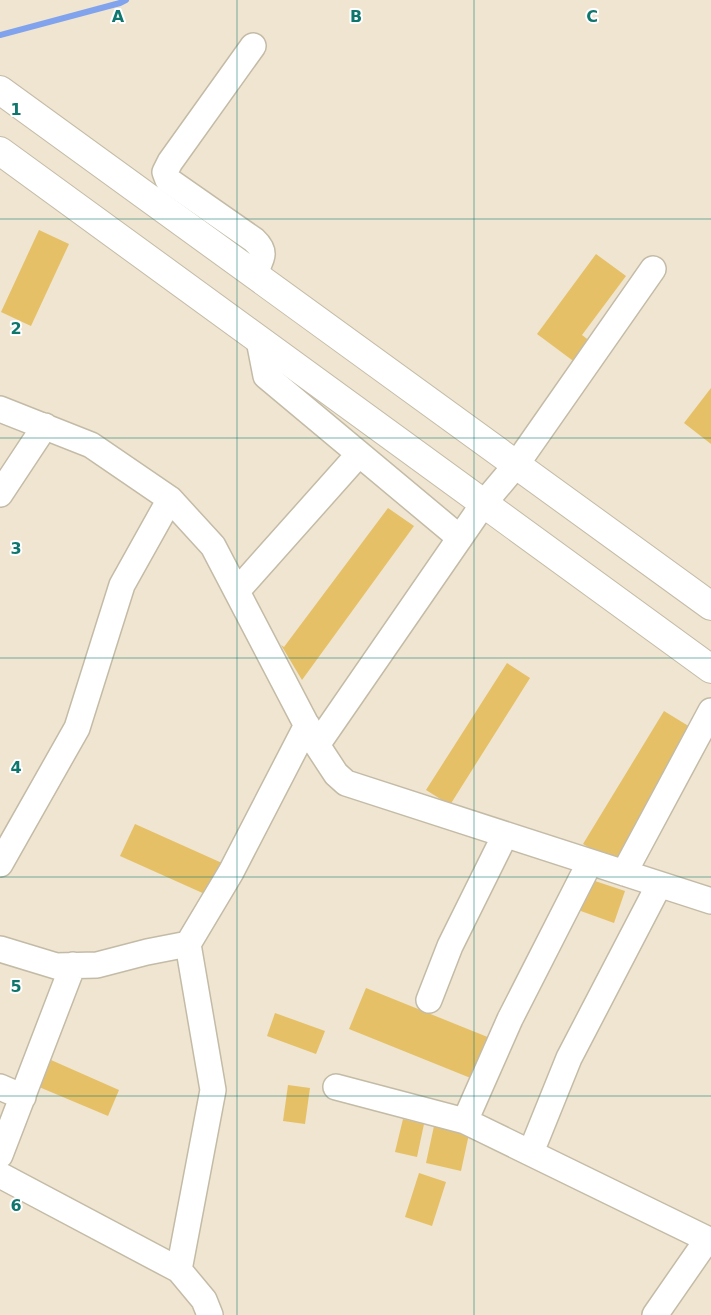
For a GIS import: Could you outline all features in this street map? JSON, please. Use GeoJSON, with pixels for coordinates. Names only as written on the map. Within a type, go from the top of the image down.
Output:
{"type":"FeatureCollection","features":[{"type":"Feature","properties":{"kind":"main road"},"geometry":{"type":"LineString","coordinates":[[0,90],[711,606]]}},
{"type":"Feature","properties":{"kind":"main road"},"geometry":{"type":"LineString","coordinates":[[0,151],[711,669]]}},
{"type":"Feature","properties":{"kind":"street"},"geometry":{"type":"LineString","coordinates":[[253,46],[170,162],[165,172],[168,180],[262,247],[263,256],[254,274]]}},
{"type":"Feature","properties":{"kind":"street"},"geometry":{"type":"LineString","coordinates":[[179,1270],[213,1090],[188,944],[312,735],[484,504],[516,465],[653,269]]}},
{"type":"Feature","properties":{"kind":"street"},"geometry":{"type":"LineString","coordinates":[[259,340],[266,376],[460,538]]}},
{"type":"Feature","properties":{"kind":"street"},"geometry":{"type":"LineString","coordinates":[[0,409],[91,445],[170,499],[213,546],[312,735],[336,774],[346,783],[711,901]]}},
{"type":"Feature","properties":{"kind":"street"},"geometry":{"type":"LineString","coordinates":[[0,494],[45,426]]}},
{"type":"Feature","properties":{"kind":"street"},"geometry":{"type":"LineString","coordinates":[[237,591],[359,454]]}},
{"type":"Feature","properties":{"kind":"street"},"geometry":{"type":"LineString","coordinates":[[0,864],[77,728],[122,585],[170,499]]}},
{"type":"Feature","properties":{"kind":"street"},"geometry":{"type":"LineString","coordinates":[[624,874],[711,711]]}},
{"type":"Feature","properties":{"kind":"street"},"geometry":{"type":"LineString","coordinates":[[429,1000],[450,946],[506,835]]}},
{"type":"Feature","properties":{"kind":"street"},"geometry":{"type":"LineString","coordinates":[[465,1121],[510,1019],[590,862]]}},
{"type":"Feature","properties":{"kind":"street"},"geometry":{"type":"LineString","coordinates":[[532,1152],[569,1058],[659,885]]}},
{"type":"Feature","properties":{"kind":"street"},"geometry":{"type":"LineString","coordinates":[[0,949],[56,966],[97,965],[188,944]]}},
{"type":"Feature","properties":{"kind":"street"},"geometry":{"type":"LineString","coordinates":[[0,1155],[73,965]]}},
{"type":"Feature","properties":{"kind":"street"},"geometry":{"type":"LineString","coordinates":[[0,1087],[23,1097]]}},
{"type":"Feature","properties":{"kind":"street"},"geometry":{"type":"LineString","coordinates":[[336,1087],[465,1121],[532,1152],[709,1241],[655,1315]]}},
{"type":"Feature","properties":{"kind":"street"},"geometry":{"type":"LineString","coordinates":[[0,1175],[179,1270],[204,1300],[210,1315]]}},
{"type":"Feature","properties":{"kind":"building"},"geometry":{"type":"Polygon","coordinates":[[[39,230],[69,244],[31,326],[1,312],[39,230]]]}},
{"type":"Feature","properties":{"kind":"building"},"geometry":{"type":"Polygon","coordinates":[[[596,254],[626,276],[582,335],[595,345],[580,366],[537,334],[596,254]]]}},
{"type":"Feature","properties":{"kind":"building"},"geometry":{"type":"Polygon","coordinates":[[[711,388],[711,444],[684,423],[711,388]]]}},
{"type":"Feature","properties":{"kind":"building"},"geometry":{"type":"Polygon","coordinates":[[[388,508],[414,526],[302,680],[281,645],[284,647],[388,508]]]}},
{"type":"Feature","properties":{"kind":"building"},"geometry":{"type":"Polygon","coordinates":[[[507,663],[530,678],[450,805],[426,790],[507,663]]]}},
{"type":"Feature","properties":{"kind":"building"},"geometry":{"type":"Polygon","coordinates":[[[664,711],[695,730],[614,863],[583,844],[664,711]]]}},
{"type":"Feature","properties":{"kind":"building"},"geometry":{"type":"Polygon","coordinates":[[[135,824],[222,863],[207,895],[120,856],[135,824]]]}},
{"type":"Feature","properties":{"kind":"building"},"geometry":{"type":"Polygon","coordinates":[[[589,879],[625,891],[614,923],[578,910],[589,879]]]}},
{"type":"Feature","properties":{"kind":"building"},"geometry":{"type":"Polygon","coordinates":[[[366,988],[490,1038],[473,1079],[349,1029],[366,988]]]}},
{"type":"Feature","properties":{"kind":"building"},"geometry":{"type":"Polygon","coordinates":[[[275,1013],[325,1031],[316,1054],[267,1036],[275,1013]]]}},
{"type":"Feature","properties":{"kind":"building"},"geometry":{"type":"Polygon","coordinates":[[[51,1060],[119,1090],[108,1116],[39,1087],[51,1060]]]}},
{"type":"Feature","properties":{"kind":"building"},"geometry":{"type":"Polygon","coordinates":[[[288,1085],[310,1088],[305,1124],[283,1121],[288,1085]]]}},
{"type":"Feature","properties":{"kind":"building"},"geometry":{"type":"Polygon","coordinates":[[[403,1119],[424,1124],[417,1157],[395,1152],[403,1119]]]}},
{"type":"Feature","properties":{"kind":"building"},"geometry":{"type":"Polygon","coordinates":[[[434,1126],[469,1134],[461,1171],[426,1163],[434,1126]]]}},
{"type":"Feature","properties":{"kind":"building"},"geometry":{"type":"Polygon","coordinates":[[[419,1173],[446,1182],[432,1226],[405,1217],[419,1173]]]}},
{"type":"Feature","properties":{"kind":"waterway"},"geometry":{"type":"LineString","coordinates":[[0,35],[126,0]]}}]}
